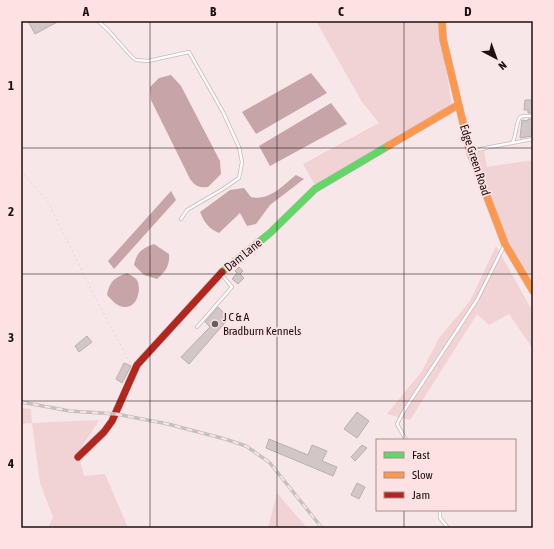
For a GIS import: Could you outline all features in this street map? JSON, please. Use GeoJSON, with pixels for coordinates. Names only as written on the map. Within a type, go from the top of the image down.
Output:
{"type":"FeatureCollection","features":[{"type":"Feature","properties":{"kind":"street","name":"Edge Green Road"},"geometry":{"type":"LineString","coordinates":[[442,21],[444,39],[458,105],[470,152],[505,244],[533,291]]}},
{"type":"Feature","properties":{"kind":"street","name":"Dam Lane"},"geometry":{"type":"LineString","coordinates":[[78,457],[94,444],[116,414],[137,365],[221,273],[270,233],[315,189],[458,105]]}},
{"type":"Feature","properties":{"kind":"lane"},"geometry":{"type":"LineString","coordinates":[[98,21],[136,60],[148,61],[189,52],[223,112],[239,147],[242,162],[239,178],[224,189],[187,210],[181,218]]}},
{"type":"Feature","properties":{"kind":"lane"},"geometry":{"type":"LineString","coordinates":[[512,144],[520,117],[533,116]]}},
{"type":"Feature","properties":{"kind":"lane"},"geometry":{"type":"LineString","coordinates":[[470,152],[533,140]]}},
{"type":"Feature","properties":{"kind":"lane"},"geometry":{"type":"LineString","coordinates":[[405,439],[397,424],[405,409],[477,300],[505,244]]}},
{"type":"Feature","properties":{"kind":"lane"},"geometry":{"type":"LineString","coordinates":[[197,327],[232,287],[221,273]]}},
{"type":"Feature","properties":{"kind":"lane"},"geometry":{"type":"LineString","coordinates":[[440,511],[440,518],[448,528]]}},
{"type":"Feature","properties":{"kind":"path"},"geometry":{"type":"LineString","coordinates":[[21,171],[48,202],[134,371]]}},
{"type":"Feature","properties":{"kind":"shaded area"},"geometry":{"type":"Polygon","coordinates":[[[316,21],[438,21],[452,105],[315,185],[303,164],[379,123],[362,102],[316,21]]]}},
{"type":"Feature","properties":{"kind":"shaded area"},"geometry":{"type":"Polygon","coordinates":[[[311,73],[327,93],[256,134],[242,112],[311,73]]]}},
{"type":"Feature","properties":{"kind":"shaded area"},"geometry":{"type":"Polygon","coordinates":[[[171,75],[181,86],[220,161],[221,174],[208,187],[198,186],[190,179],[151,100],[150,87],[159,78],[171,75]]]}},
{"type":"Feature","properties":{"kind":"shaded area"},"geometry":{"type":"Polygon","coordinates":[[[331,103],[347,124],[270,166],[259,146],[331,103]]]}},
{"type":"Feature","properties":{"kind":"shaded area"},"geometry":{"type":"Polygon","coordinates":[[[484,151],[487,167],[533,160],[533,286],[506,238],[475,159],[476,153],[484,151]]]}},
{"type":"Feature","properties":{"kind":"shaded area"},"geometry":{"type":"Polygon","coordinates":[[[296,175],[304,179],[270,205],[256,224],[247,226],[240,213],[219,233],[207,225],[200,212],[230,190],[244,188],[251,197],[264,197],[281,188],[296,175]]]}},
{"type":"Feature","properties":{"kind":"shaded area"},"geometry":{"type":"Polygon","coordinates":[[[171,191],[176,200],[114,269],[108,261],[171,191]]]}},
{"type":"Feature","properties":{"kind":"shaded area"},"geometry":{"type":"Polygon","coordinates":[[[154,244],[169,254],[169,262],[162,274],[157,279],[144,275],[134,265],[140,252],[154,244]]]}},
{"type":"Feature","properties":{"kind":"shaded area"},"geometry":{"type":"Polygon","coordinates":[[[496,246],[533,312],[533,349],[509,314],[489,325],[477,314],[410,420],[387,414],[422,371],[439,338],[470,301],[496,246]]]}},
{"type":"Feature","properties":{"kind":"shaded area"},"geometry":{"type":"Polygon","coordinates":[[[127,273],[137,280],[139,293],[133,304],[122,307],[117,305],[107,295],[111,283],[127,273]]]}},
{"type":"Feature","properties":{"kind":"shaded area"},"geometry":{"type":"Polygon","coordinates":[[[21,408],[31,409],[32,423],[21,424],[21,408]]]}},
{"type":"Feature","properties":{"kind":"shaded area"},"geometry":{"type":"Polygon","coordinates":[[[99,420],[78,453],[84,476],[105,474],[128,528],[48,528],[53,517],[40,483],[32,423],[99,420]]]}},
{"type":"Feature","properties":{"kind":"shaded area"},"geometry":{"type":"Polygon","coordinates":[[[277,493],[307,528],[268,528],[277,493]]]}},
{"type":"Feature","properties":{"kind":"building"},"geometry":{"type":"Polygon","coordinates":[[[28,21],[59,21],[35,34],[28,21]]]}},
{"type":"Feature","properties":{"kind":"building"},"geometry":{"type":"Polygon","coordinates":[[[525,100],[533,100],[533,113],[528,113],[528,110],[524,110],[525,100]]]}},
{"type":"Feature","properties":{"kind":"building"},"geometry":{"type":"Polygon","coordinates":[[[528,119],[533,119],[532,136],[520,138],[522,120],[528,121],[528,119]]]}},
{"type":"Feature","properties":{"kind":"building"},"geometry":{"type":"Polygon","coordinates":[[[239,267],[243,271],[240,274],[244,278],[238,284],[232,279],[237,273],[235,271],[239,267]]]}},
{"type":"Feature","properties":{"kind":"building"},"geometry":{"type":"Polygon","coordinates":[[[218,307],[229,318],[189,364],[181,357],[210,327],[205,322],[218,307]]]}},
{"type":"Feature","properties":{"kind":"building"},"geometry":{"type":"Polygon","coordinates":[[[87,336],[92,342],[79,352],[75,346],[87,336]]]}},
{"type":"Feature","properties":{"kind":"building"},"geometry":{"type":"Polygon","coordinates":[[[124,363],[131,366],[122,383],[116,379],[124,363]]]}},
{"type":"Feature","properties":{"kind":"building"},"geometry":{"type":"Polygon","coordinates":[[[357,412],[369,421],[357,438],[344,429],[357,412]]]}},
{"type":"Feature","properties":{"kind":"building"},"geometry":{"type":"Polygon","coordinates":[[[269,439],[308,455],[312,445],[327,451],[322,461],[337,467],[333,476],[266,448],[269,439]]]}},
{"type":"Feature","properties":{"kind":"building"},"geometry":{"type":"Polygon","coordinates":[[[362,445],[367,448],[355,461],[351,457],[362,445]]]}},
{"type":"Feature","properties":{"kind":"building"},"geometry":{"type":"Polygon","coordinates":[[[357,483],[365,487],[359,499],[351,495],[357,483]]]}},
{"type":"Feature","properties":{"kind":"railway"},"geometry":{"type":"LineString","coordinates":[[21,402],[70,411],[116,414],[168,424],[246,446],[269,462],[322,528]]}},
{"type":"Feature","properties":{"kind":"traffic: fast"},"geometry":{"type":"LineString","coordinates":[[222,272],[270,233],[315,189],[388,146]]}},
{"type":"Feature","properties":{"kind":"traffic: slow"},"geometry":{"type":"LineString","coordinates":[[442,21],[443,39],[470,152],[505,244],[533,291]]}},
{"type":"Feature","properties":{"kind":"traffic: slow"},"geometry":{"type":"LineString","coordinates":[[388,146],[458,105]]}},
{"type":"Feature","properties":{"kind":"traffic: jam"},"geometry":{"type":"LineString","coordinates":[[78,457],[104,432],[112,421],[137,365],[222,272]]}},
{"type":"Feature","properties":{"kind":"place","name":"J C & A Bradburn Kennels"},"geometry":{"type":"Point","coordinates":[215,324]}}]}
